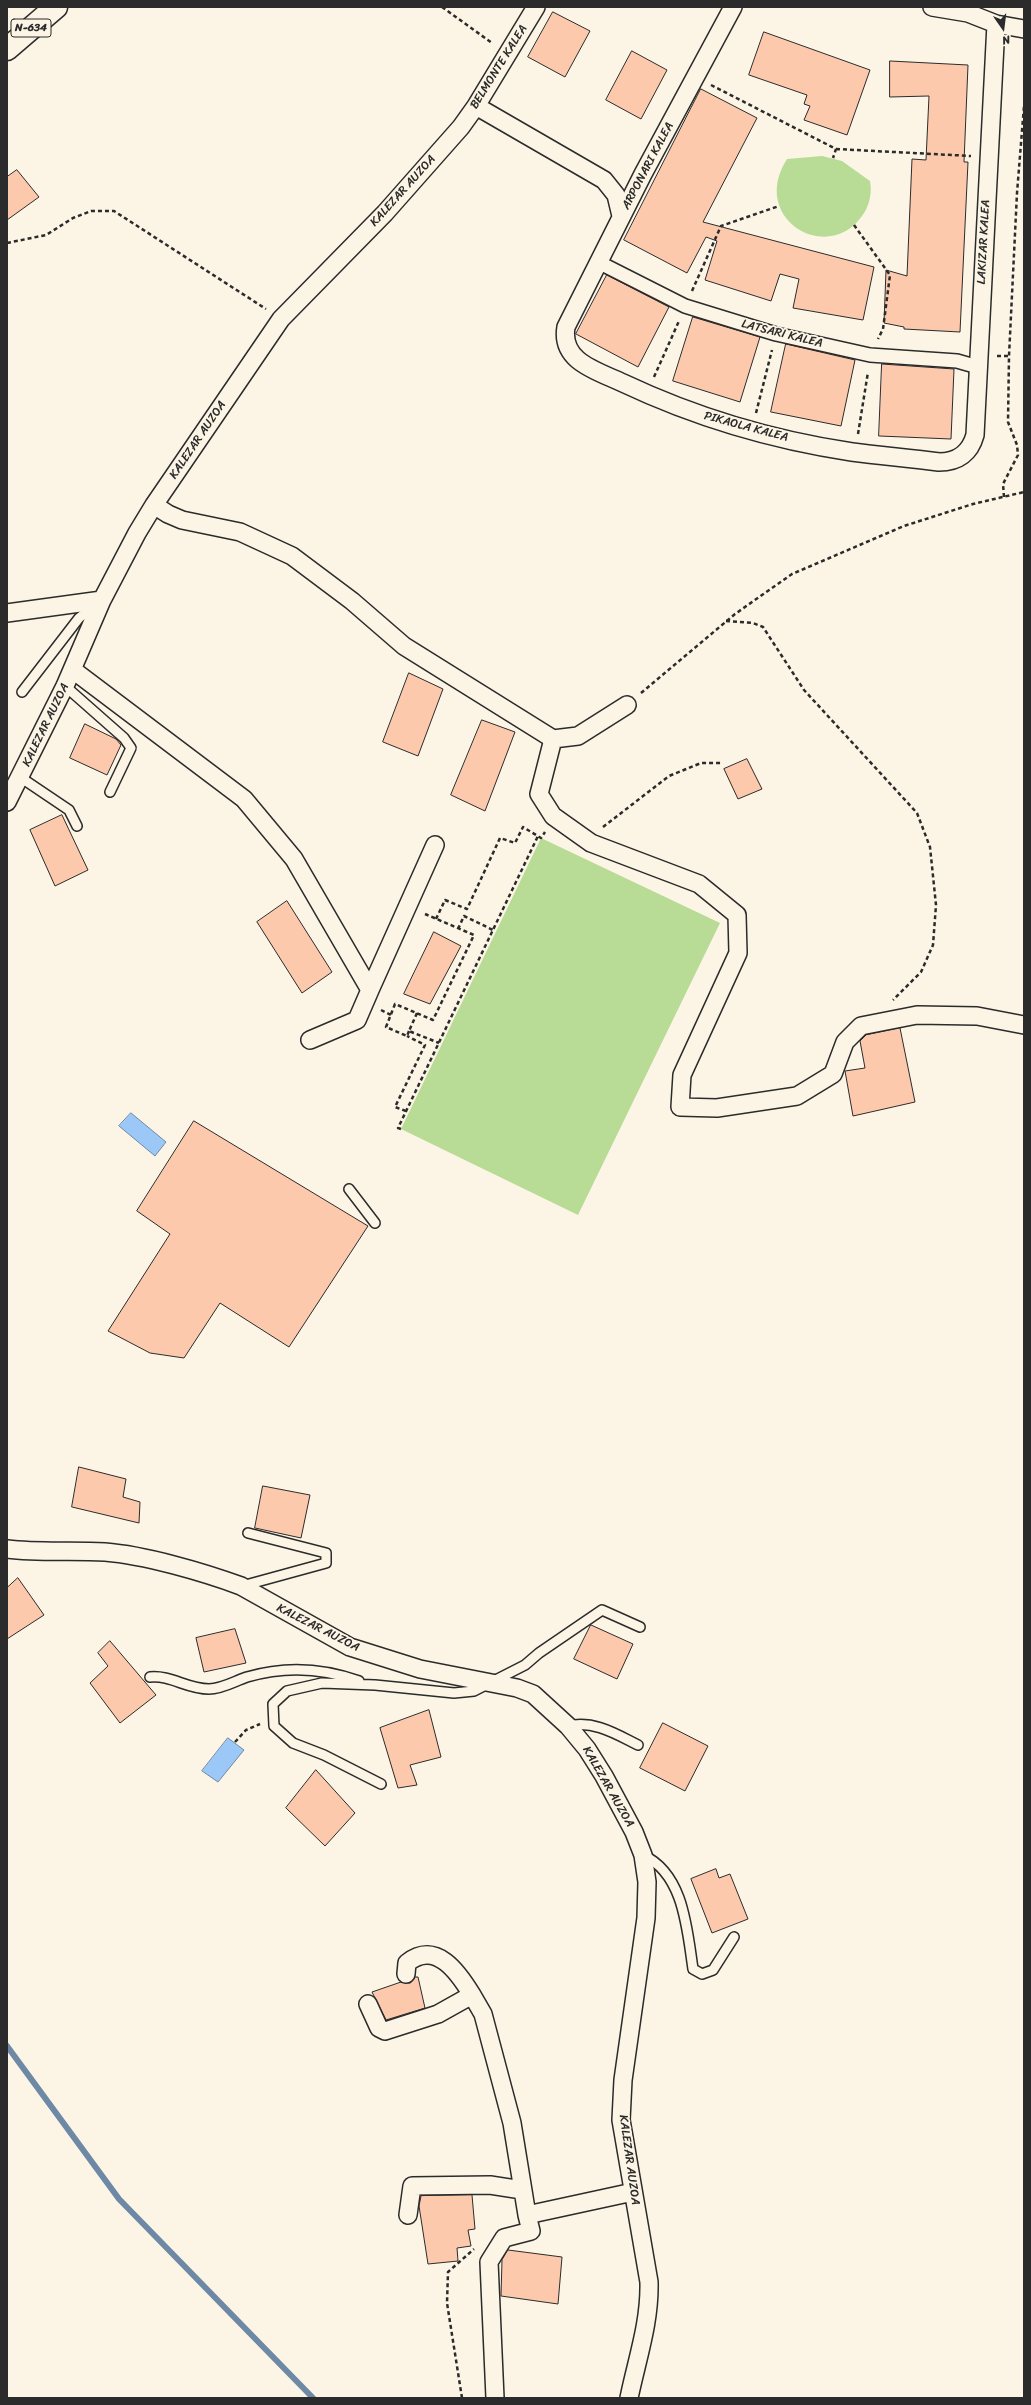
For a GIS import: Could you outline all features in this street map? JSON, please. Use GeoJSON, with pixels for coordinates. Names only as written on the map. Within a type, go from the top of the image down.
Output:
{"type":"FeatureCollection","features":[{"type":"Feature","properties":{"kind":"highway","name":"N-634"},"geometry":{"type":"LineString","coordinates":[[7,49],[56,7]]}},
{"type":"Feature","properties":{"kind":"street","name":"BELMONTE KALEA"},"geometry":{"type":"LineString","coordinates":[[461,127],[476,106],[536,7]]}},
{"type":"Feature","properties":{"kind":"street","name":"ARPONARI KALEA"},"geometry":{"type":"LineString","coordinates":[[566,327],[643,174],[733,7]]}},
{"type":"Feature","properties":{"kind":"street"},"geometry":{"type":"LineString","coordinates":[[932,7],[968,13],[996,24],[1024,29]]}},
{"type":"Feature","properties":{"kind":"street","name":"LAKIZAR KALEA"},"geometry":{"type":"LineString","coordinates":[[962,456],[968,450],[974,435],[996,24]]}},
{"type":"Feature","properties":{"kind":"street"},"geometry":{"type":"LineString","coordinates":[[476,106],[604,180],[616,195],[622,216]]}},
{"type":"Feature","properties":{"kind":"street","name":"KALEZAR AUZOA"},"geometry":{"type":"LineString","coordinates":[[7,802],[73,670],[102,600],[137,533],[154,505],[282,319],[385,213],[461,127]]}},
{"type":"Feature","properties":{"kind":"street"},"geometry":{"type":"LineString","coordinates":[[604,180],[619,182],[643,174]]}},
{"type":"Feature","properties":{"kind":"street","name":"LATSARI KALEA"},"geometry":{"type":"LineString","coordinates":[[598,262],[685,306],[776,334],[870,355],[957,361],[978,367]]}},
{"type":"Feature","properties":{"kind":"street","name":"PIKAOLA KALEA"},"geometry":{"type":"LineString","coordinates":[[566,327],[567,347],[579,362],[646,394],[708,418],[752,431],[856,452],[939,462],[947,462],[962,456]]}},
{"type":"Feature","properties":{"kind":"street"},"geometry":{"type":"LineString","coordinates":[[154,505],[168,514],[182,520],[240,532],[292,556],[352,601],[404,646],[553,739],[578,736],[627,705]]}},
{"type":"Feature","properties":{"kind":"street"},"geometry":{"type":"LineString","coordinates":[[7,613],[102,600]]}},
{"type":"Feature","properties":{"kind":"street"},"geometry":{"type":"LineString","coordinates":[[73,670],[244,799],[294,858],[370,990]]}},
{"type":"Feature","properties":{"kind":"street"},"geometry":{"type":"LineString","coordinates":[[553,739],[539,794],[553,816],[588,841],[699,884],[736,915],[738,952],[682,1075],[680,1107],[717,1108],[797,1096],[833,1074],[845,1042],[861,1026],[917,1016],[977,1016],[1024,1025]]}},
{"type":"Feature","properties":{"kind":"street"},"geometry":{"type":"LineString","coordinates":[[310,1040],[357,1020],[435,845]]}},
{"type":"Feature","properties":{"kind":"street","name":"KALEZAR AUZOA"},"geometry":{"type":"LineString","coordinates":[[7,1549],[30,1552],[127,1554],[222,1579],[241,1586],[350,1647],[420,1668],[493,1683],[533,1694],[568,1726],[587,1749],[604,1776],[634,1832],[644,1855],[647,1882],[646,1918],[623,2080],[622,2112],[633,2192],[649,2282],[648,2322],[629,2398]]}},
{"type":"Feature","properties":{"kind":"street"},"geometry":{"type":"LineString","coordinates":[[406,1974],[407,1963],[416,1956],[440,1957],[459,1973],[483,2014],[512,2123],[522,2190],[532,2231],[504,2238],[489,2262],[495,2398]]}},
{"type":"Feature","properties":{"kind":"street"},"geometry":{"type":"LineString","coordinates":[[368,2004],[379,2028],[385,2031],[438,2014],[472,1995]]}},
{"type":"Feature","properties":{"kind":"street"},"geometry":{"type":"LineString","coordinates":[[408,2215],[412,2186],[490,2185],[522,2190]]}},
{"type":"Feature","properties":{"kind":"street"},"geometry":{"type":"LineString","coordinates":[[527,2215],[633,2192]]}},
{"type":"Feature","properties":{"kind":"lane"},"geometry":{"type":"LineString","coordinates":[[22,692],[80,618],[102,600]]}},
{"type":"Feature","properties":{"kind":"lane"},"geometry":{"type":"LineString","coordinates":[[65,686],[124,738],[131,748],[110,792]]}},
{"type":"Feature","properties":{"kind":"lane"},"geometry":{"type":"LineString","coordinates":[[20,776],[69,810],[77,826]]}},
{"type":"Feature","properties":{"kind":"lane"},"geometry":{"type":"LineString","coordinates":[[349,1190],[375,1223]]}},
{"type":"Feature","properties":{"kind":"lane"},"geometry":{"type":"LineString","coordinates":[[241,1586],[326,1563],[326,1553],[248,1533]]}},
{"type":"Feature","properties":{"kind":"lane"},"geometry":{"type":"LineString","coordinates":[[381,1784],[324,1755],[293,1743],[274,1726],[273,1704],[287,1691],[322,1683],[368,1684],[454,1693],[474,1691],[493,1683],[525,1665],[539,1653],[602,1610],[640,1627]]}},
{"type":"Feature","properties":{"kind":"lane"},"geometry":{"type":"LineString","coordinates":[[150,1677],[165,1677],[196,1689],[211,1689],[248,1677],[310,1669],[322,1670],[368,1684]]}},
{"type":"Feature","properties":{"kind":"lane"},"geometry":{"type":"LineString","coordinates":[[568,1726],[580,1723],[603,1728],[638,1745]]}},
{"type":"Feature","properties":{"kind":"lane"},"geometry":{"type":"LineString","coordinates":[[644,1855],[654,1860],[667,1872],[683,1910],[693,1969],[702,1974],[713,1970],[734,1937]]}},
{"type":"Feature","properties":{"kind":"path"},"geometry":{"type":"LineString","coordinates":[[442,7],[507,54]]}},
{"type":"Feature","properties":{"kind":"path"},"geometry":{"type":"LineString","coordinates":[[695,76],[836,149],[989,157]]}},
{"type":"Feature","properties":{"kind":"path"},"geometry":{"type":"LineString","coordinates":[[1004,497],[1003,484],[1018,455],[1018,445],[1008,422],[1009,356],[1017,193],[1024,106]]}},
{"type":"Feature","properties":{"kind":"path"},"geometry":{"type":"LineString","coordinates":[[833,158],[836,149]]}},
{"type":"Feature","properties":{"kind":"path"},"geometry":{"type":"LineString","coordinates":[[646,394],[721,226],[779,206]]}},
{"type":"Feature","properties":{"kind":"path"},"geometry":{"type":"LineString","coordinates":[[7,242],[46,235],[73,218],[91,210],[114,211],[282,319]]}},
{"type":"Feature","properties":{"kind":"path"},"geometry":{"type":"LineString","coordinates":[[854,225],[890,275],[883,329],[870,355],[856,452]]}},
{"type":"Feature","properties":{"kind":"path"},"geometry":{"type":"LineString","coordinates":[[752,431],[776,334]]}},
{"type":"Feature","properties":{"kind":"path"},"geometry":{"type":"LineString","coordinates":[[627,705],[726,621],[792,574],[904,526],[973,504],[1024,492]]}},
{"type":"Feature","properties":{"kind":"path"},"geometry":{"type":"LineString","coordinates":[[726,621],[753,623],[763,627],[804,690],[917,814],[930,847],[936,905],[933,945],[921,972],[890,1003]]}},
{"type":"Feature","properties":{"kind":"path"},"geometry":{"type":"LineString","coordinates":[[588,841],[614,816],[669,776],[701,762],[723,763]]}},
{"type":"Feature","properties":{"kind":"path"},"geometry":{"type":"LineString","coordinates":[[436,919],[445,900],[466,909],[500,838],[515,843],[523,827],[541,838],[553,816]]}},
{"type":"Feature","properties":{"kind":"path"},"geometry":{"type":"LineString","coordinates":[[401,1129],[398,1128],[538,836]]}},
{"type":"Feature","properties":{"kind":"path"},"geometry":{"type":"LineString","coordinates":[[406,1111],[395,1107],[425,1045],[386,1027],[391,1014],[396,1004],[433,1020],[474,936],[422,913]]}},
{"type":"Feature","properties":{"kind":"path"},"geometry":{"type":"LineString","coordinates":[[458,929],[464,916],[494,930]]}},
{"type":"Feature","properties":{"kind":"path"},"geometry":{"type":"LineString","coordinates":[[379,1009],[391,1014]]}},
{"type":"Feature","properties":{"kind":"path"},"geometry":{"type":"LineString","coordinates":[[407,1036],[417,1013]]}},
{"type":"Feature","properties":{"kind":"path"},"geometry":{"type":"LineString","coordinates":[[409,1031],[439,1043]]}},
{"type":"Feature","properties":{"kind":"path"},"geometry":{"type":"LineString","coordinates":[[235,1742],[246,1730],[262,1723],[274,1722]]}},
{"type":"Feature","properties":{"kind":"path"},"geometry":{"type":"LineString","coordinates":[[462,2398],[448,2303],[448,2272],[480,2244]]}},
{"type":"Feature","properties":{"kind":"green space"},"geometry":{"type":"Polygon","coordinates":[[[822,156],[842,161],[870,181],[871,185],[869,202],[864,213],[850,229],[833,236],[815,236],[798,229],[786,217],[778,201],[778,181],[787,159],[822,156]]]}},
{"type":"Feature","properties":{"kind":"green space"},"geometry":{"type":"Polygon","coordinates":[[[541,838],[720,923],[578,1215],[401,1129],[541,838]]]}},
{"type":"Feature","properties":{"kind":"water"},"geometry":{"type":"Polygon","coordinates":[[[131,1113],[166,1142],[155,1156],[119,1126],[131,1113]]]}},
{"type":"Feature","properties":{"kind":"water"},"geometry":{"type":"Polygon","coordinates":[[[228,1738],[244,1750],[218,1782],[202,1771],[228,1738]]]}},
{"type":"Feature","properties":{"kind":"building"},"geometry":{"type":"Polygon","coordinates":[[[553,12],[590,31],[565,77],[528,57],[553,12]]]}},
{"type":"Feature","properties":{"kind":"building"},"geometry":{"type":"Polygon","coordinates":[[[764,32],[870,70],[847,135],[804,120],[810,106],[804,104],[807,95],[749,75],[764,32]]]}},
{"type":"Feature","properties":{"kind":"building"},"geometry":{"type":"Polygon","coordinates":[[[632,51],[667,70],[641,119],[606,100],[632,51]]]}},
{"type":"Feature","properties":{"kind":"building"},"geometry":{"type":"Polygon","coordinates":[[[890,61],[968,65],[964,162],[968,162],[960,332],[904,329],[904,327],[884,323],[886,270],[907,276],[912,159],[926,160],[929,96],[890,97],[890,61]]]}},
{"type":"Feature","properties":{"kind":"building"},"geometry":{"type":"Polygon","coordinates":[[[701,89],[757,118],[703,222],[874,267],[863,320],[793,308],[799,279],[780,274],[771,301],[705,280],[717,241],[706,237],[687,273],[624,240],[701,89]]]}},
{"type":"Feature","properties":{"kind":"building"},"geometry":{"type":"Polygon","coordinates":[[[17,170],[39,197],[7,220],[7,177],[17,170]]]}},
{"type":"Feature","properties":{"kind":"building"},"geometry":{"type":"Polygon","coordinates":[[[607,275],[669,307],[638,367],[576,334],[607,275]]]}},
{"type":"Feature","properties":{"kind":"building"},"geometry":{"type":"Polygon","coordinates":[[[693,317],[760,337],[740,402],[673,381],[693,317]]]}},
{"type":"Feature","properties":{"kind":"building"},"geometry":{"type":"Polygon","coordinates":[[[786,344],[855,360],[841,426],[771,412],[786,344]]]}},
{"type":"Feature","properties":{"kind":"building"},"geometry":{"type":"Polygon","coordinates":[[[882,364],[954,369],[951,439],[879,436],[882,364]]]}},
{"type":"Feature","properties":{"kind":"building"},"geometry":{"type":"Polygon","coordinates":[[[409,673],[443,689],[418,756],[383,742],[409,673]]]}},
{"type":"Feature","properties":{"kind":"building"},"geometry":{"type":"Polygon","coordinates":[[[482,720],[515,732],[485,811],[451,795],[482,720]]]}},
{"type":"Feature","properties":{"kind":"building"},"geometry":{"type":"Polygon","coordinates":[[[85,724],[116,739],[121,745],[107,775],[70,758],[85,724]]]}},
{"type":"Feature","properties":{"kind":"building"},"geometry":{"type":"Polygon","coordinates":[[[747,759],[762,789],[738,799],[724,769],[747,759]]]}},
{"type":"Feature","properties":{"kind":"building"},"geometry":{"type":"Polygon","coordinates":[[[62,815],[88,870],[55,886],[30,830],[62,815]]]}},
{"type":"Feature","properties":{"kind":"building"},"geometry":{"type":"Polygon","coordinates":[[[287,901],[332,972],[302,993],[257,922],[287,901]]]}},
{"type":"Feature","properties":{"kind":"building"},"geometry":{"type":"Polygon","coordinates":[[[434,932],[461,946],[430,1004],[404,994],[434,932]]]}},
{"type":"Feature","properties":{"kind":"building"},"geometry":{"type":"Polygon","coordinates":[[[900,1028],[915,1102],[853,1116],[845,1071],[865,1068],[860,1041],[866,1035],[900,1028]]]}},
{"type":"Feature","properties":{"kind":"building"},"geometry":{"type":"Polygon","coordinates":[[[194,1121],[368,1226],[289,1347],[220,1303],[184,1358],[150,1353],[108,1331],[170,1234],[137,1211],[194,1121]]]}},
{"type":"Feature","properties":{"kind":"building"},"geometry":{"type":"Polygon","coordinates":[[[79,1467],[126,1479],[123,1497],[140,1502],[139,1523],[72,1507],[79,1467]]]}},
{"type":"Feature","properties":{"kind":"building"},"geometry":{"type":"Polygon","coordinates":[[[263,1486],[310,1495],[301,1538],[255,1528],[263,1486]]]}},
{"type":"Feature","properties":{"kind":"building"},"geometry":{"type":"Polygon","coordinates":[[[18,1578],[44,1615],[7,1639],[7,1588],[18,1578]]]}},
{"type":"Feature","properties":{"kind":"building"},"geometry":{"type":"Polygon","coordinates":[[[591,1625],[633,1644],[617,1679],[574,1659],[591,1625]]]}},
{"type":"Feature","properties":{"kind":"building"},"geometry":{"type":"Polygon","coordinates":[[[235,1629],[246,1663],[204,1672],[196,1638],[235,1629]]]}},
{"type":"Feature","properties":{"kind":"building"},"geometry":{"type":"Polygon","coordinates":[[[110,1641],[156,1695],[120,1723],[90,1683],[108,1666],[98,1653],[110,1641]]]}},
{"type":"Feature","properties":{"kind":"building"},"geometry":{"type":"Polygon","coordinates":[[[429,1710],[441,1757],[410,1765],[417,1785],[398,1788],[380,1728],[429,1710]]]}},
{"type":"Feature","properties":{"kind":"building"},"geometry":{"type":"Polygon","coordinates":[[[663,1723],[708,1746],[685,1791],[640,1768],[663,1723]]]}},
{"type":"Feature","properties":{"kind":"building"},"geometry":{"type":"Polygon","coordinates":[[[316,1770],[355,1813],[325,1846],[286,1808],[316,1770]]]}},
{"type":"Feature","properties":{"kind":"building"},"geometry":{"type":"Polygon","coordinates":[[[716,1869],[719,1878],[730,1874],[748,1919],[712,1933],[691,1879],[716,1869]]]}},
{"type":"Feature","properties":{"kind":"building"},"geometry":{"type":"Polygon","coordinates":[[[415,1977],[418,1977],[425,2008],[386,2020],[372,1992],[401,1982],[410,1983],[415,1977]]]}},
{"type":"Feature","properties":{"kind":"building"},"geometry":{"type":"Polygon","coordinates":[[[472,2195],[475,2229],[468,2230],[471,2246],[457,2248],[458,2261],[428,2264],[419,2206],[421,2196],[472,2195]]]}},
{"type":"Feature","properties":{"kind":"building"},"geometry":{"type":"Polygon","coordinates":[[[508,2250],[562,2257],[558,2304],[501,2296],[502,2260],[508,2250]]]}},
{"type":"Feature","properties":{"kind":"waterway"},"geometry":{"type":"LineString","coordinates":[[7,2046],[119,2199],[313,2398]]}}]}
